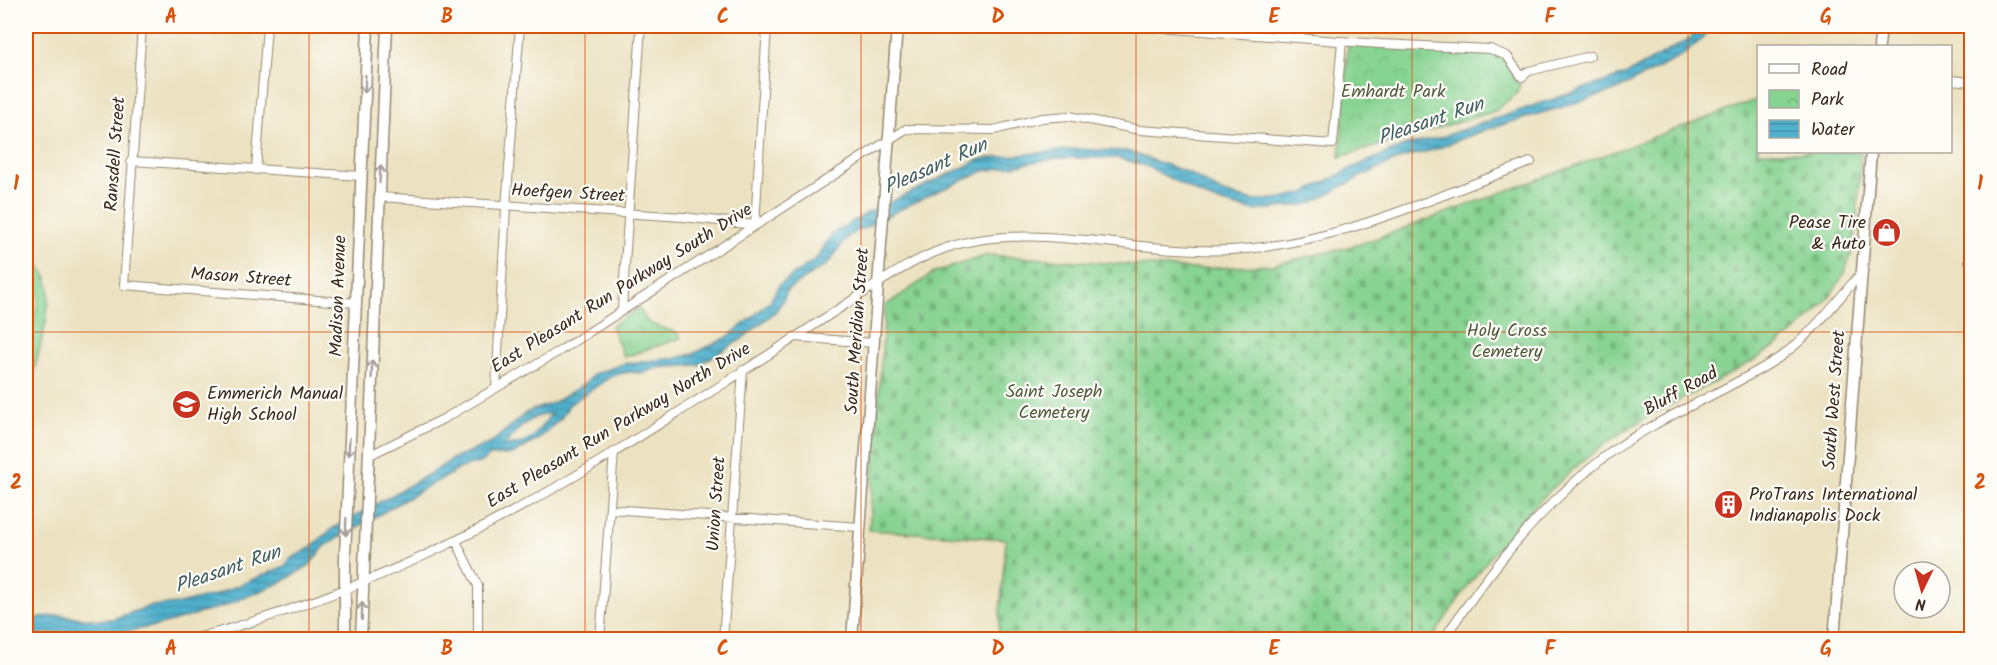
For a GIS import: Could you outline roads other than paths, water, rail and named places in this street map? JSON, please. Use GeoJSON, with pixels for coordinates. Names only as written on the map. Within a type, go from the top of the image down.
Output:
{"type":"FeatureCollection","features":[{"type":"Feature","properties":{"kind":"main road","name":"Madison Avenue"},"geometry":{"type":"LineString","coordinates":[[345,639],[347,500],[368,26]]}},
{"type":"Feature","properties":{"kind":"main road","name":"Madison Avenue"},"geometry":{"type":"LineString","coordinates":[[361,639],[387,26]]}},
{"type":"Feature","properties":{"kind":"main road","name":"South Meridian Street"},"geometry":{"type":"LineString","coordinates":[[852,639],[897,26]]}},
{"type":"Feature","properties":{"kind":"main road"},"geometry":{"type":"LineString","coordinates":[[1879,45],[1881,26]]}},
{"type":"Feature","properties":{"kind":"main road"},"geometry":{"type":"LineString","coordinates":[[1862,272],[1871,153]]}},
{"type":"Feature","properties":{"kind":"main road","name":"South West Street"},"geometry":{"type":"LineString","coordinates":[[1834,639],[1862,272]]}},
{"type":"Feature","properties":{"kind":"street","name":"Ransdell Street"},"geometry":{"type":"LineString","coordinates":[[124,285],[142,26]]}},
{"type":"Feature","properties":{"kind":"street"},"geometry":{"type":"LineString","coordinates":[[256,170],[267,26]]}},
{"type":"Feature","properties":{"kind":"street"},"geometry":{"type":"LineString","coordinates":[[496,388],[506,207],[520,26]]}},
{"type":"Feature","properties":{"kind":"street"},"geometry":{"type":"LineString","coordinates":[[622,309],[641,26]]}},
{"type":"Feature","properties":{"kind":"street"},"geometry":{"type":"LineString","coordinates":[[755,225],[767,26]]}},
{"type":"Feature","properties":{"kind":"street"},"geometry":{"type":"LineString","coordinates":[[1133,26],[1490,49],[1507,56],[1522,77],[1529,71],[1590,56]]}},
{"type":"Feature","properties":{"kind":"street","name":"East Pleasant Run Parkway South Drive"},"geometry":{"type":"LineString","coordinates":[[368,456],[496,388],[906,129],[916,127],[994,130],[1046,118],[1070,116],[1140,130],[1333,144],[1342,41]]}},
{"type":"Feature","properties":{"kind":"street"},"geometry":{"type":"LineString","coordinates":[[1952,80],[1971,82]]}},
{"type":"Feature","properties":{"kind":"street"},"geometry":{"type":"LineString","coordinates":[[131,161],[361,176]]}},
{"type":"Feature","properties":{"kind":"street","name":"East Pleasant Run Parkway North Drive"},"geometry":{"type":"LineString","coordinates":[[189,639],[230,629],[346,590],[456,541],[544,494],[614,452],[878,284],[926,256],[964,242],[1020,237],[1215,250],[1280,246],[1349,228],[1531,162]]}},
{"type":"Feature","properties":{"kind":"street","name":"Hoefgen Street"},"geometry":{"type":"LineString","coordinates":[[379,197],[755,225]]}},
{"type":"Feature","properties":{"kind":"street"},"geometry":{"type":"LineString","coordinates":[[1969,261],[1971,227]]}},
{"type":"Feature","properties":{"kind":"street","name":"Bluff Road"},"geometry":{"type":"LineString","coordinates":[[1443,639],[1514,546],[1589,469],[1659,422],[1785,353],[1812,330],[1862,272]]}},
{"type":"Feature","properties":{"kind":"street","name":"Mason Street"},"geometry":{"type":"LineString","coordinates":[[124,285],[356,303]]}},
{"type":"Feature","properties":{"kind":"street"},"geometry":{"type":"LineString","coordinates":[[794,337],[874,343]]}},
{"type":"Feature","properties":{"kind":"street","name":"Union Street"},"geometry":{"type":"LineString","coordinates":[[723,639],[743,370]]}},
{"type":"Feature","properties":{"kind":"street"},"geometry":{"type":"LineString","coordinates":[[600,639],[614,452]]}},
{"type":"Feature","properties":{"kind":"street"},"geometry":{"type":"LineString","coordinates":[[610,509],[861,527]]}},
{"type":"Feature","properties":{"kind":"street"},"geometry":{"type":"LineString","coordinates":[[456,541],[478,586],[478,639]]}},
{"type":"Feature","properties":{"kind":"street"},"geometry":{"type":"LineString","coordinates":[[230,629],[230,639]]}},
{"type":"Feature","properties":{"kind":"water","name":"Pleasant Run"},"geometry":{"type":"Polygon","coordinates":[[[1703,26],[1712,26],[1702,39],[1682,56],[1615,91],[1485,130],[1433,150],[1402,158],[1310,204],[1256,211],[1233,206],[1211,200],[1146,166],[1118,158],[1057,158],[984,171],[925,197],[848,236],[829,263],[787,290],[775,312],[741,340],[698,365],[657,368],[643,373],[628,372],[612,376],[569,405],[562,417],[539,439],[514,454],[490,456],[482,462],[461,468],[325,546],[310,565],[282,582],[224,606],[165,624],[115,634],[98,635],[71,631],[26,635],[26,619],[60,615],[97,620],[113,619],[150,606],[179,604],[215,595],[285,566],[291,558],[307,550],[333,528],[452,459],[491,443],[527,412],[553,403],[586,383],[594,374],[626,363],[678,358],[695,353],[726,338],[770,301],[779,285],[817,258],[832,234],[867,213],[981,159],[1075,149],[1127,151],[1189,173],[1223,193],[1255,201],[1282,198],[1304,193],[1352,168],[1404,146],[1438,138],[1627,74],[1689,39],[1703,26]],[[552,413],[524,424],[504,447],[530,441],[552,413]]]}},
{"type":"Feature","properties":{"kind":"waterway","name":"Pleasant Run"},"geometry":{"type":"LineString","coordinates":[[521,445],[536,435]]}},
{"type":"Feature","properties":{"kind":"place","name":"Pease Tire & Auto"},"geometry":{"type":"Point","coordinates":[1887,233]}},
{"type":"Feature","properties":{"kind":"place","name":"Emmerich Manual High School"},"geometry":{"type":"Point","coordinates":[186,404]}},
{"type":"Feature","properties":{"kind":"place","name":"ProTrans International Indianapolis Dock"},"geometry":{"type":"Point","coordinates":[1728,505]}},
{"type":"Feature","properties":{"kind":"park label","name":"Emhardt Park"},"geometry":{"type":"Point","coordinates":[1393,92]}},
{"type":"Feature","properties":{"kind":"park label","name":"Holy Cross Cemetery"},"geometry":{"type":"Point","coordinates":[1507,341]}},
{"type":"Feature","properties":{"kind":"park label","name":"Saint Joseph Cemetery"},"geometry":{"type":"Point","coordinates":[1054,402]}}]}
